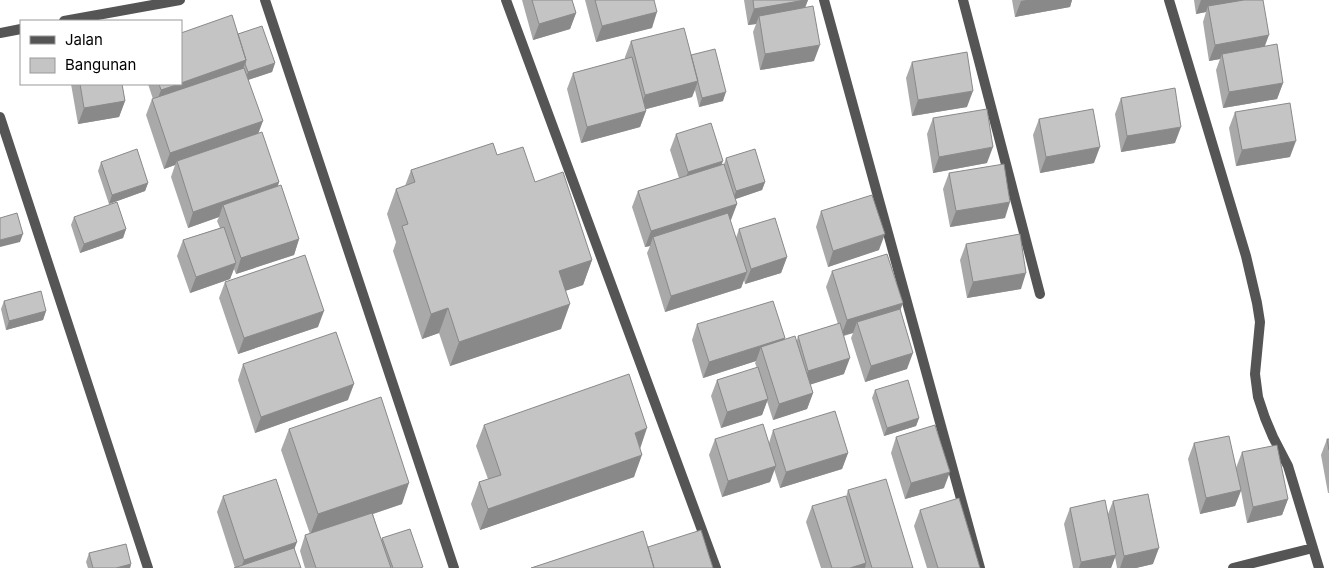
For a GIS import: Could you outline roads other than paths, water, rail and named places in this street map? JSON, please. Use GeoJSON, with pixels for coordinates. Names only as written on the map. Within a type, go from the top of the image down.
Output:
{"type":"FeatureCollection","features":[{"type":"Feature","properties":{"kind":"street"},"geometry":{"type":"LineString","coordinates":[[70,20],[180,0]]}},
{"type":"Feature","properties":{"kind":"street"},"geometry":{"type":"LineString","coordinates":[[265,0],[454,568]]}},
{"type":"Feature","properties":{"kind":"street"},"geometry":{"type":"LineString","coordinates":[[506,0],[716,568]]}},
{"type":"Feature","properties":{"kind":"street"},"geometry":{"type":"LineString","coordinates":[[824,0],[980,568]]}},
{"type":"Feature","properties":{"kind":"street"},"geometry":{"type":"LineString","coordinates":[[963,0],[1040,294]]}},
{"type":"Feature","properties":{"kind":"street"},"geometry":{"type":"LineString","coordinates":[[1169,0],[1246,256],[1257,303],[1260,322],[1255,374],[1258,397],[1270,431],[1288,466],[1320,568]]}},
{"type":"Feature","properties":{"kind":"street"},"geometry":{"type":"LineString","coordinates":[[0,33],[20,29]]}},
{"type":"Feature","properties":{"kind":"street"},"geometry":{"type":"LineString","coordinates":[[0,117],[148,568]]}},
{"type":"Feature","properties":{"kind":"street"},"geometry":{"type":"LineString","coordinates":[[1233,568],[1313,548]]}}]}
